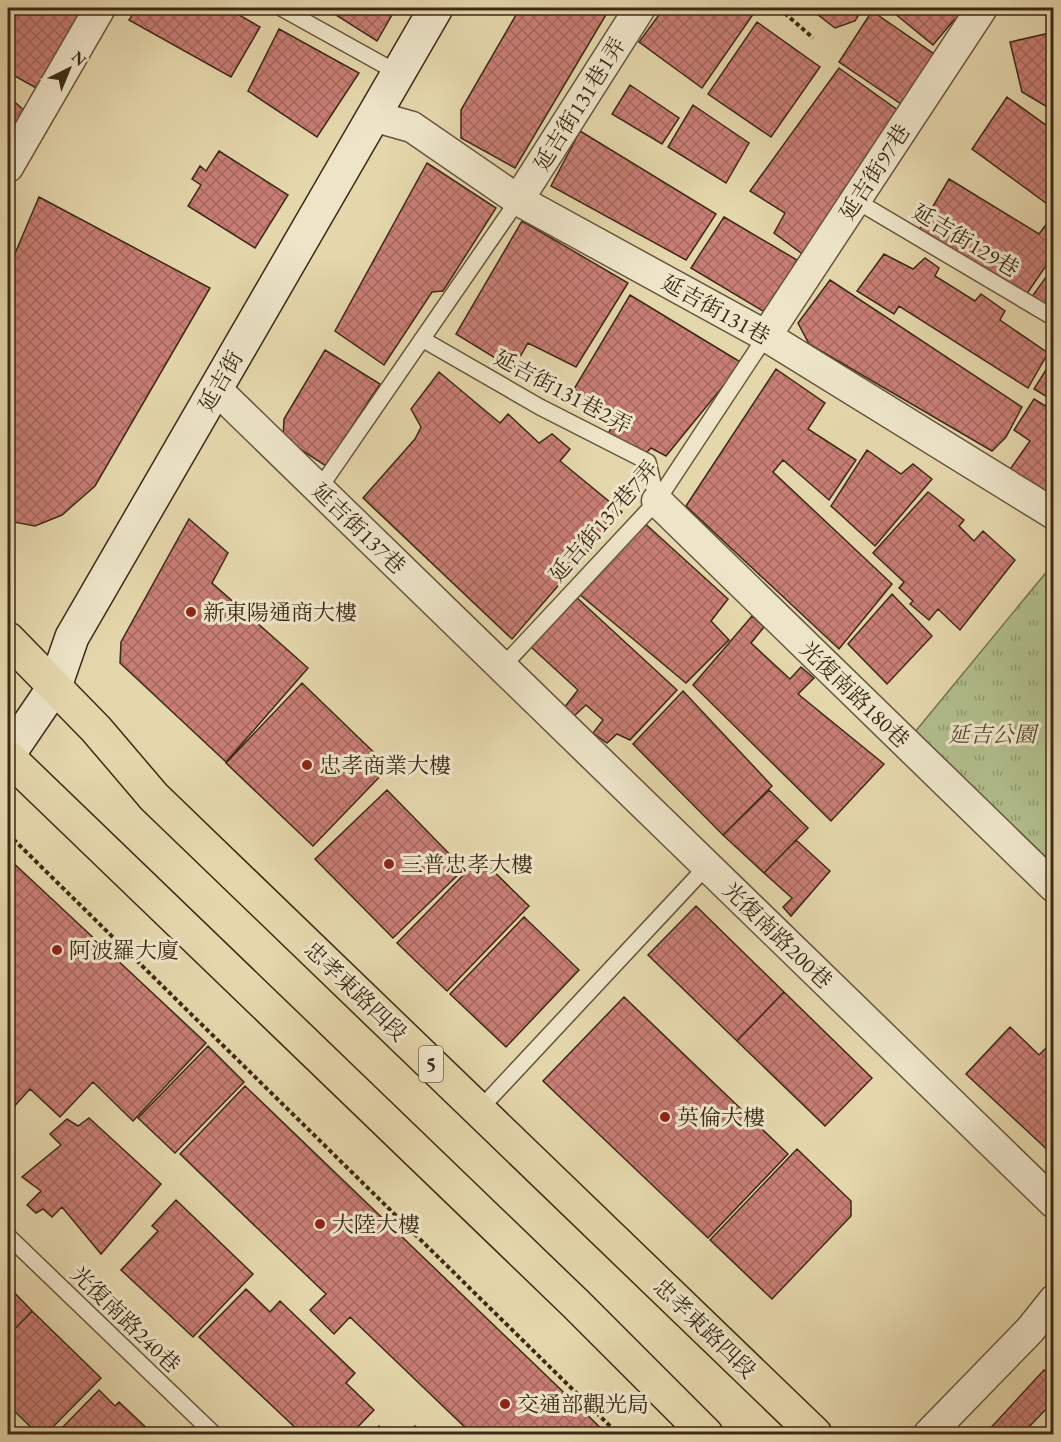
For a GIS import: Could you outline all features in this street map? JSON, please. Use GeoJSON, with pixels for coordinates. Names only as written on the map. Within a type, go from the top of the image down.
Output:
{"type":"FeatureCollection","features":[{"type":"Feature","properties":{"kind":"main road","name":"忠孝東路四段"},"geometry":{"type":"LineString","coordinates":[[8,639],[55,686],[154,796],[815,1434]]}},
{"type":"Feature","properties":{"kind":"main road"},"geometry":{"type":"LineString","coordinates":[[8,756],[576,1304],[706,1434]]}},
{"type":"Feature","properties":{"kind":"street"},"geometry":{"type":"LineString","coordinates":[[8,167],[100,8]]}},
{"type":"Feature","properties":{"kind":"street","name":"延吉街"},"geometry":{"type":"LineString","coordinates":[[8,756],[55,686],[72,637],[436,8]]}},
{"type":"Feature","properties":{"kind":"street","name":"延吉街131巷1弄"},"geometry":{"type":"LineString","coordinates":[[518,200],[640,8]]}},
{"type":"Feature","properties":{"kind":"street","name":"延吉街97巷"},"geometry":{"type":"LineString","coordinates":[[766,336],[982,8]]}},
{"type":"Feature","properties":{"kind":"street","name":"延吉街131巷"},"geometry":{"type":"LineString","coordinates":[[373,116],[412,127],[518,200],[766,336],[1053,514]]}},
{"type":"Feature","properties":{"kind":"street","name":"延吉街137巷"},"geometry":{"type":"LineString","coordinates":[[215,388],[502,667]]}},
{"type":"Feature","properties":{"kind":"street","name":"光復南路180巷"},"geometry":{"type":"LineString","coordinates":[[657,501],[1053,887]]}},
{"type":"Feature","properties":{"kind":"street","name":"光復南路200巷"},"geometry":{"type":"LineString","coordinates":[[502,667],[1053,1203]]}},
{"type":"Feature","properties":{"kind":"street"},"geometry":{"type":"LineString","coordinates":[[929,1434],[1030,1330],[1053,1300]]}},
{"type":"Feature","properties":{"kind":"lane"},"geometry":{"type":"LineString","coordinates":[[281,8],[398,73]]}},
{"type":"Feature","properties":{"kind":"lane"},"geometry":{"type":"LineString","coordinates":[[319,489],[518,200]]}},
{"type":"Feature","properties":{"kind":"lane","name":"延吉街129巷"},"geometry":{"type":"LineString","coordinates":[[855,200],[1053,318]]}},
{"type":"Feature","properties":{"kind":"lane","name":"延吉街137巷7弄"},"geometry":{"type":"LineString","coordinates":[[502,667],[657,501],[766,336]]}},
{"type":"Feature","properties":{"kind":"lane","name":"延吉街131巷2弄"},"geometry":{"type":"LineString","coordinates":[[422,339],[540,407],[648,462],[657,501]]}},
{"type":"Feature","properties":{"kind":"lane"},"geometry":{"type":"LineString","coordinates":[[479,1110],[707,866]]}},
{"type":"Feature","properties":{"kind":"lane","name":"光復南路240巷"},"geometry":{"type":"LineString","coordinates":[[8,1236],[214,1434]]}},
{"type":"Feature","properties":{"kind":"path"},"geometry":{"type":"LineString","coordinates":[[779,8],[813,38]]}},
{"type":"Feature","properties":{"kind":"path"},"geometry":{"type":"LineString","coordinates":[[8,834],[618,1434]]}},
{"type":"Feature","properties":{"kind":"green space","name":"延吉公園"},"geometry":{"type":"Polygon","coordinates":[[[1053,564],[1053,879],[910,738],[1053,564]]]}},
{"type":"Feature","properties":{"kind":"building"},"geometry":{"type":"Polygon","coordinates":[[[8,8],[83,8],[36,88],[8,72],[8,8]]]}},
{"type":"Feature","properties":{"kind":"building"},"geometry":{"type":"Polygon","coordinates":[[[137,8],[227,8],[260,27],[231,77],[129,20],[137,8]]]}},
{"type":"Feature","properties":{"kind":"building"},"geometry":{"type":"Polygon","coordinates":[[[325,8],[396,8],[377,41],[325,8]]]}},
{"type":"Feature","properties":{"kind":"building"},"geometry":{"type":"Polygon","coordinates":[[[520,8],[610,8],[515,168],[461,138],[461,110],[520,8]]]}},
{"type":"Feature","properties":{"kind":"building"},"geometry":{"type":"Polygon","coordinates":[[[664,8],[747,8],[754,13],[702,88],[639,42],[664,8]]]}},
{"type":"Feature","properties":{"kind":"building"},"geometry":{"type":"Polygon","coordinates":[[[809,8],[863,8],[855,21],[835,28],[809,8]]]}},
{"type":"Feature","properties":{"kind":"building"},"geometry":{"type":"Polygon","coordinates":[[[888,8],[990,8],[972,32],[954,20],[933,45],[888,8]]]}},
{"type":"Feature","properties":{"kind":"building"},"geometry":{"type":"Polygon","coordinates":[[[872,11],[940,58],[907,108],[839,62],[872,11]]]}},
{"type":"Feature","properties":{"kind":"building"},"geometry":{"type":"Polygon","coordinates":[[[757,22],[820,67],[771,137],[708,94],[757,22]]]}},
{"type":"Feature","properties":{"kind":"building"},"geometry":{"type":"Polygon","coordinates":[[[279,29],[359,73],[317,137],[248,91],[279,29]]]}},
{"type":"Feature","properties":{"kind":"building"},"geometry":{"type":"Polygon","coordinates":[[[1054,32],[1054,111],[1022,92],[1010,42],[1054,32]]]}},
{"type":"Feature","properties":{"kind":"building"},"geometry":{"type":"Polygon","coordinates":[[[839,68],[913,121],[812,261],[774,233],[785,213],[750,191],[839,68]]]}},
{"type":"Feature","properties":{"kind":"building"},"geometry":{"type":"Polygon","coordinates":[[[630,85],[679,118],[662,144],[612,114],[630,85]]]}},
{"type":"Feature","properties":{"kind":"building"},"geometry":{"type":"Polygon","coordinates":[[[8,96],[26,112],[8,135],[8,96]]]}},
{"type":"Feature","properties":{"kind":"building"},"geometry":{"type":"Polygon","coordinates":[[[1007,97],[1054,131],[1054,209],[972,149],[1007,97]]]}},
{"type":"Feature","properties":{"kind":"building"},"geometry":{"type":"Polygon","coordinates":[[[693,105],[749,143],[726,183],[668,147],[693,105]]]}},
{"type":"Feature","properties":{"kind":"building"},"geometry":{"type":"Polygon","coordinates":[[[580,131],[716,214],[686,260],[551,186],[580,131]]]}},
{"type":"Feature","properties":{"kind":"building"},"geometry":{"type":"Polygon","coordinates":[[[219,151],[288,195],[255,248],[188,206],[201,185],[192,179],[200,166],[206,171],[219,151]]]}},
{"type":"Feature","properties":{"kind":"building"},"geometry":{"type":"Polygon","coordinates":[[[427,163],[496,208],[443,291],[432,292],[384,365],[335,331],[427,163]]]}},
{"type":"Feature","properties":{"kind":"building"},"geometry":{"type":"Polygon","coordinates":[[[949,179],[1039,234],[1054,214],[1054,254],[1026,295],[919,230],[949,179]]]}},
{"type":"Feature","properties":{"kind":"building"},"geometry":{"type":"Polygon","coordinates":[[[39,197],[210,288],[95,486],[62,515],[35,526],[8,521],[8,270],[39,197]]]}},
{"type":"Feature","properties":{"kind":"building"},"geometry":{"type":"Polygon","coordinates":[[[724,217],[797,260],[768,314],[691,268],[724,217]]]}},
{"type":"Feature","properties":{"kind":"building"},"geometry":{"type":"Polygon","coordinates":[[[522,221],[628,283],[576,367],[528,343],[513,369],[456,334],[522,221]]]}},
{"type":"Feature","properties":{"kind":"building"},"geometry":{"type":"Polygon","coordinates":[[[884,254],[913,269],[925,258],[939,268],[935,276],[975,301],[981,294],[1005,311],[1000,320],[1048,353],[1028,388],[899,306],[894,314],[857,291],[884,254]]]}},
{"type":"Feature","properties":{"kind":"building"},"geometry":{"type":"Polygon","coordinates":[[[1054,266],[1054,312],[1031,298],[1054,266]]]}},
{"type":"Feature","properties":{"kind":"building"},"geometry":{"type":"Polygon","coordinates":[[[830,280],[1022,407],[1006,437],[992,451],[809,344],[798,323],[830,280]]]}},
{"type":"Feature","properties":{"kind":"building"},"geometry":{"type":"Polygon","coordinates":[[[630,295],[742,363],[666,456],[651,448],[644,455],[607,437],[616,416],[574,389],[630,295]]]}},
{"type":"Feature","properties":{"kind":"building"},"geometry":{"type":"Polygon","coordinates":[[[325,350],[380,384],[326,466],[283,438],[284,419],[325,350]]]}},
{"type":"Feature","properties":{"kind":"building"},"geometry":{"type":"Polygon","coordinates":[[[1054,357],[1054,401],[1034,389],[1054,357]]]}},
{"type":"Feature","properties":{"kind":"building"},"geometry":{"type":"Polygon","coordinates":[[[776,369],[825,403],[808,429],[856,460],[829,500],[783,460],[773,472],[892,584],[839,649],[686,506],[776,369]]]}},
{"type":"Feature","properties":{"kind":"building"},"geometry":{"type":"Polygon","coordinates":[[[439,372],[500,423],[508,414],[539,443],[552,434],[570,449],[560,461],[622,512],[512,639],[363,498],[415,439],[421,427],[411,409],[439,372]]]}},
{"type":"Feature","properties":{"kind":"building"},"geometry":{"type":"Polygon","coordinates":[[[1034,399],[1052,410],[1054,408],[1054,501],[1006,475],[1030,441],[1014,430],[1034,399]]]}},
{"type":"Feature","properties":{"kind":"building"},"geometry":{"type":"Polygon","coordinates":[[[867,450],[901,474],[913,464],[932,479],[875,546],[831,506],[867,450]]]}},
{"type":"Feature","properties":{"kind":"building"},"geometry":{"type":"Polygon","coordinates":[[[928,492],[964,520],[959,526],[974,541],[983,531],[1015,560],[960,630],[938,609],[929,620],[910,604],[913,601],[899,588],[904,582],[873,553],[928,492]]]}},
{"type":"Feature","properties":{"kind":"building","name":"新東陽通商大樓"},"geometry":{"type":"Polygon","coordinates":[[[189,519],[228,553],[212,583],[308,668],[226,762],[120,663],[121,642],[189,519]]]}},
{"type":"Feature","properties":{"kind":"building"},"geometry":{"type":"Polygon","coordinates":[[[640,519],[728,599],[711,621],[729,640],[686,683],[579,594],[640,519]]]}},
{"type":"Feature","properties":{"kind":"building"},"geometry":{"type":"Polygon","coordinates":[[[892,594],[932,636],[887,684],[848,644],[892,594]]]}},
{"type":"Feature","properties":{"kind":"building"},"geometry":{"type":"Polygon","coordinates":[[[575,596],[677,690],[630,740],[617,734],[607,743],[593,733],[603,720],[586,705],[574,716],[564,708],[578,690],[531,647],[575,596]]]}},
{"type":"Feature","properties":{"kind":"building"},"geometry":{"type":"Polygon","coordinates":[[[752,616],[764,627],[751,643],[790,679],[801,667],[814,678],[798,694],[884,764],[831,821],[693,685],[752,616]]]}},
{"type":"Feature","properties":{"kind":"building","name":"忠孝商業大樓"},"geometry":{"type":"Polygon","coordinates":[[[302,683],[389,767],[313,846],[226,763],[302,683]]]}},
{"type":"Feature","properties":{"kind":"building"},"geometry":{"type":"Polygon","coordinates":[[[683,691],[772,786],[723,835],[633,744],[683,691]]]}},
{"type":"Feature","properties":{"kind":"building","name":"三普忠孝大樓"},"geometry":{"type":"Polygon","coordinates":[[[387,790],[464,869],[393,938],[315,859],[387,790]]]}},
{"type":"Feature","properties":{"kind":"building"},"geometry":{"type":"Polygon","coordinates":[[[769,790],[808,828],[764,873],[723,835],[769,790]]]}},
{"type":"Feature","properties":{"kind":"building"},"geometry":{"type":"Polygon","coordinates":[[[796,840],[830,871],[791,916],[783,907],[792,898],[764,873],[796,840]]]}},
{"type":"Feature","properties":{"kind":"building","name":"阿波羅大廈"},"geometry":{"type":"Polygon","coordinates":[[[8,858],[206,1043],[133,1121],[93,1082],[60,1117],[30,1089],[8,1113],[8,858]]]}},
{"type":"Feature","properties":{"kind":"building"},"geometry":{"type":"Polygon","coordinates":[[[480,858],[529,906],[447,991],[397,943],[480,858]]]}},
{"type":"Feature","properties":{"kind":"building"},"geometry":{"type":"Polygon","coordinates":[[[696,906],[784,992],[737,1041],[648,955],[696,906]]]}},
{"type":"Feature","properties":{"kind":"building"},"geometry":{"type":"Polygon","coordinates":[[[524,917],[579,970],[506,1047],[450,994],[524,917]]]}},
{"type":"Feature","properties":{"kind":"building"},"geometry":{"type":"Polygon","coordinates":[[[784,992],[872,1078],[825,1126],[737,1041],[784,992]]]}},
{"type":"Feature","properties":{"kind":"building","name":"英倫大樓"},"geometry":{"type":"Polygon","coordinates":[[[624,997],[788,1154],[708,1238],[543,1081],[624,997]]]}},
{"type":"Feature","properties":{"kind":"building"},"geometry":{"type":"Polygon","coordinates":[[[1010,1027],[1039,1055],[1054,1040],[1054,1156],[966,1074],[1010,1027]]]}},
{"type":"Feature","properties":{"kind":"building"},"geometry":{"type":"Polygon","coordinates":[[[208,1046],[244,1082],[175,1153],[138,1118],[208,1046]]]}},
{"type":"Feature","properties":{"kind":"building","name":"大陸大樓"},"geometry":{"type":"Polygon","coordinates":[[[245,1086],[607,1434],[472,1434],[350,1317],[334,1334],[310,1310],[326,1294],[180,1154],[245,1086]]]}},
{"type":"Feature","properties":{"kind":"building"},"geometry":{"type":"Polygon","coordinates":[[[89,1118],[161,1184],[101,1254],[62,1207],[52,1217],[43,1209],[36,1213],[27,1205],[41,1191],[22,1177],[61,1145],[50,1134],[67,1119],[78,1126],[89,1118]]]}},
{"type":"Feature","properties":{"kind":"building"},"geometry":{"type":"Polygon","coordinates":[[[797,1149],[851,1201],[851,1216],[772,1299],[710,1240],[797,1149]]]}},
{"type":"Feature","properties":{"kind":"building"},"geometry":{"type":"Polygon","coordinates":[[[176,1200],[253,1274],[193,1337],[121,1270],[158,1231],[152,1226],[176,1200]]]}},
{"type":"Feature","properties":{"kind":"building"},"geometry":{"type":"Polygon","coordinates":[[[8,1286],[32,1311],[8,1336],[8,1286]]]}},
{"type":"Feature","properties":{"kind":"building"},"geometry":{"type":"Polygon","coordinates":[[[246,1289],[270,1312],[280,1301],[355,1373],[346,1383],[374,1410],[351,1434],[302,1434],[199,1337],[246,1289]]]}},
{"type":"Feature","properties":{"kind":"building"},"geometry":{"type":"Polygon","coordinates":[[[32,1311],[101,1378],[46,1434],[38,1434],[8,1405],[8,1336],[32,1311]]]}},
{"type":"Feature","properties":{"kind":"building"},"geometry":{"type":"Polygon","coordinates":[[[1044,1370],[1054,1378],[1054,1401],[1022,1434],[986,1433],[1044,1370]]]}},
{"type":"Feature","properties":{"kind":"building"},"geometry":{"type":"Polygon","coordinates":[[[99,1390],[115,1406],[119,1402],[153,1434],[56,1434],[99,1390]]]}},
{"type":"Feature","properties":{"kind":"building"},"geometry":{"type":"Polygon","coordinates":[[[379,1426],[388,1434],[371,1434],[379,1426]]]}},
{"type":"Feature","properties":{"kind":"building"},"geometry":{"type":"Polygon","coordinates":[[[415,1426],[424,1434],[407,1434],[415,1426]]]}},
{"type":"Feature","properties":{"kind":"place","name":"新東陽通商大樓"},"geometry":{"type":"Point","coordinates":[191,612]}},
{"type":"Feature","properties":{"kind":"place","name":"忠孝商業大樓"},"geometry":{"type":"Point","coordinates":[307,765]}},
{"type":"Feature","properties":{"kind":"place","name":"三普忠孝大樓"},"geometry":{"type":"Point","coordinates":[389,864]}},
{"type":"Feature","properties":{"kind":"place","name":"阿波羅大廈"},"geometry":{"type":"Point","coordinates":[57,950]}},
{"type":"Feature","properties":{"kind":"place","name":"英倫大樓"},"geometry":{"type":"Point","coordinates":[665,1117]}},
{"type":"Feature","properties":{"kind":"place","name":"大陸大樓"},"geometry":{"type":"Point","coordinates":[320,1224]}},
{"type":"Feature","properties":{"kind":"place","name":"交通部觀光局"},"geometry":{"type":"Point","coordinates":[505,1404]}}]}
